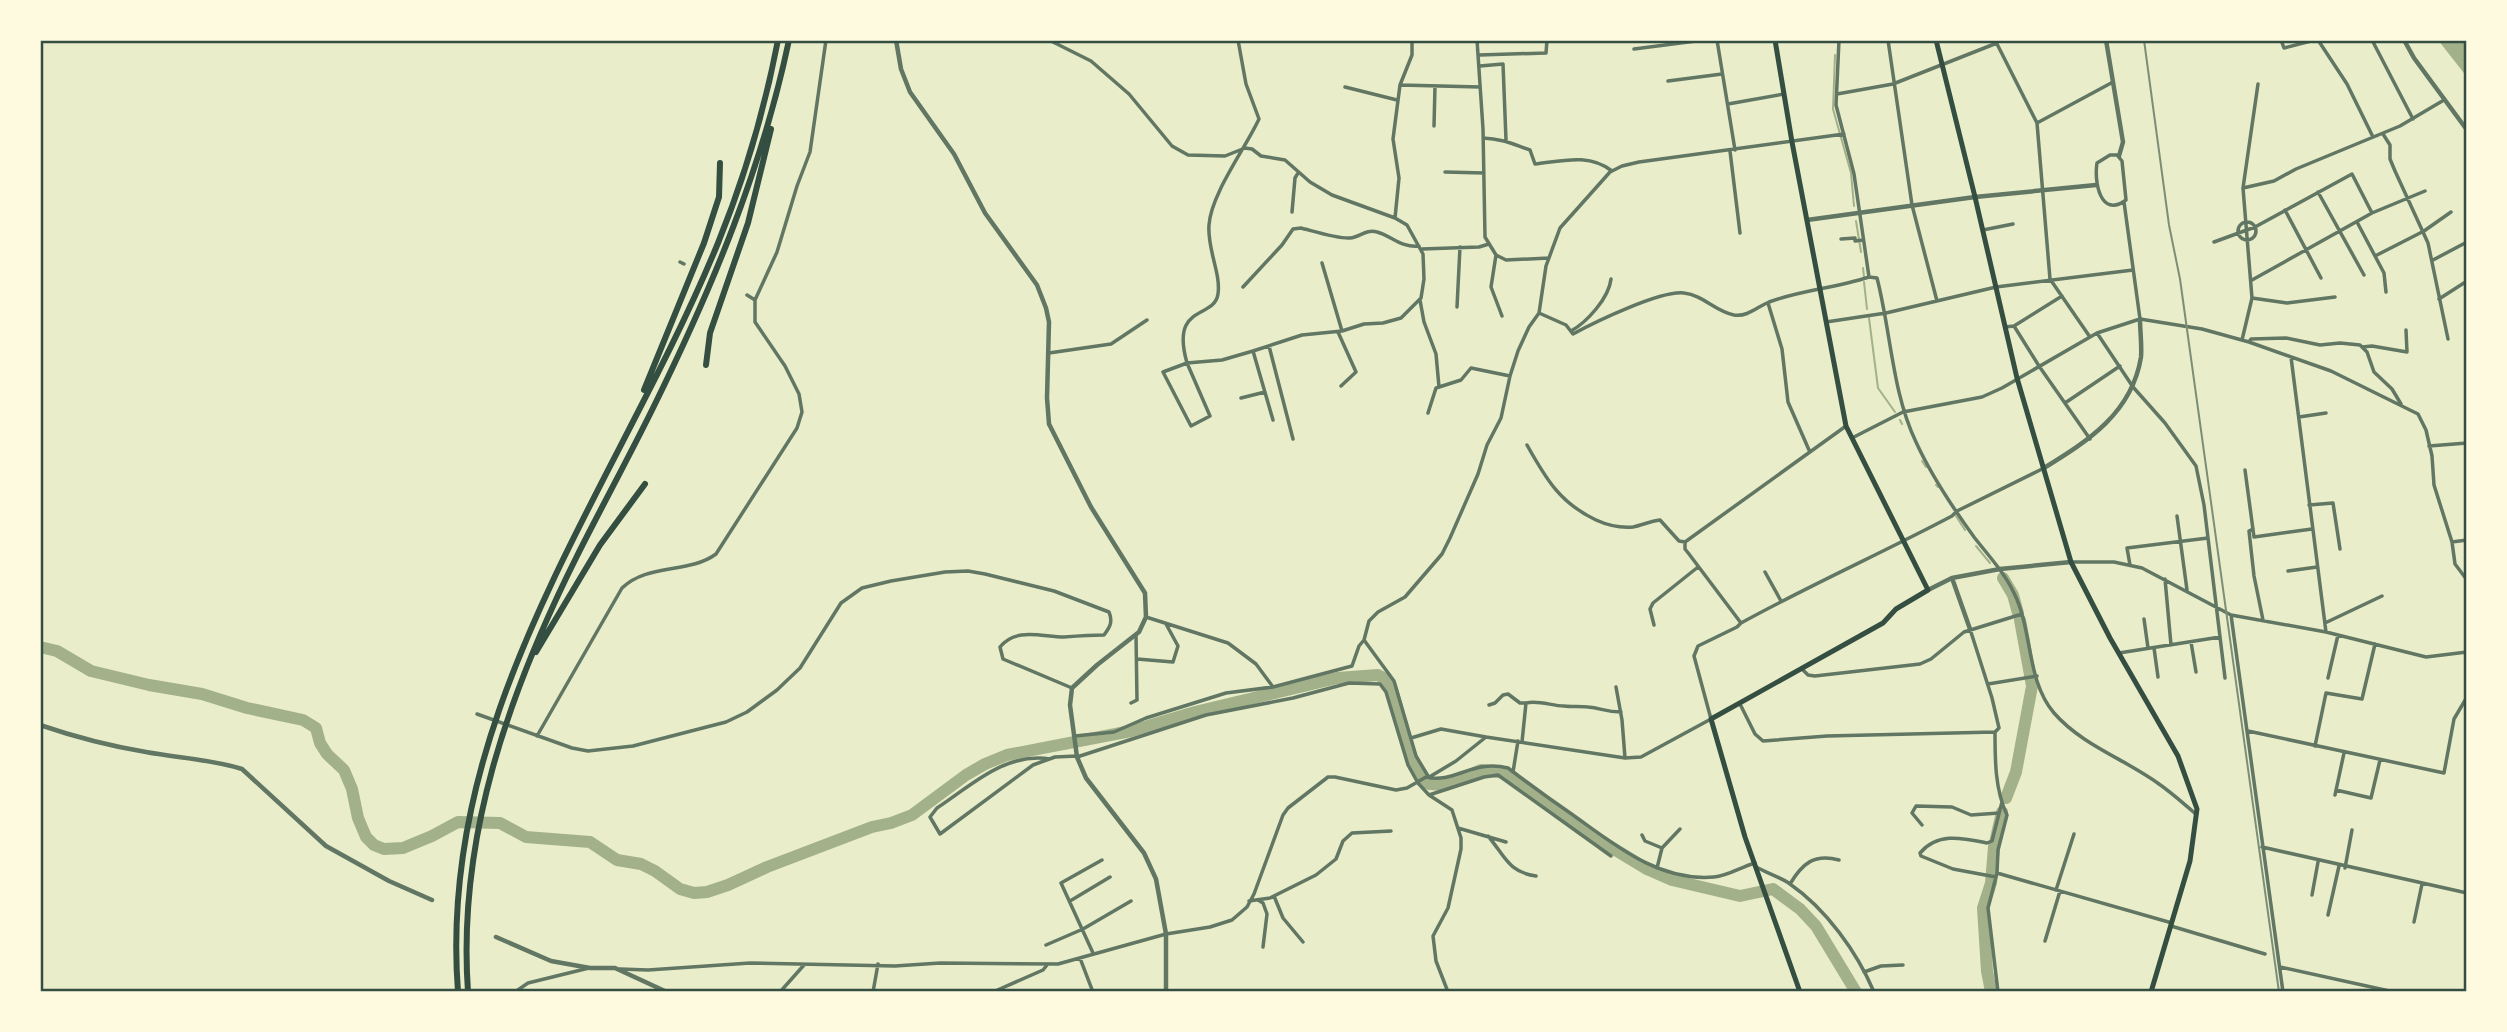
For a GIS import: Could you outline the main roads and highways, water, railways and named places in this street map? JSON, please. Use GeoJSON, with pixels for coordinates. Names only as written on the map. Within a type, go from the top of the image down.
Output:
{"type":"FeatureCollection","features":[{"type":"Feature","properties":{"kind":"highway"},"geometry":{"type":"LineString","coordinates":[[458,992],[456,932],[466,833],[496,714],[562,561],[624,440],[718,243],[747,159],[778,40]]}},
{"type":"Feature","properties":{"kind":"highway"},"geometry":{"type":"LineString","coordinates":[[706,365],[710,333],[741,247],[762,173],[789,40]]}},
{"type":"Feature","properties":{"kind":"highway"},"geometry":{"type":"LineString","coordinates":[[468,992],[467,933],[477,833],[496,755],[522,676],[562,586],[648,419],[719,266],[757,162],[786,55]]}},
{"type":"Feature","properties":{"kind":"highway"},"geometry":{"type":"LineString","coordinates":[[624,440],[704,243],[719,197],[720,163]]}},
{"type":"Feature","properties":{"kind":"highway"},"geometry":{"type":"LineString","coordinates":[[522,676],[600,545],[645,484]]}},
{"type":"Feature","properties":{"kind":"main road"},"geometry":{"type":"LineString","coordinates":[[1775,40],[1846,426],[1928,590],[1896,609],[1883,623],[1711,719],[1755,865],[1800,992]]}},
{"type":"Feature","properties":{"kind":"main road"},"geometry":{"type":"LineString","coordinates":[[1936,40],[2017,378],[2071,562],[2178,756],[2195,799],[2198,816],[2190,861],[2151,992]]}},
{"type":"Feature","properties":{"kind":"waterway"},"geometry":{"type":"LineString","coordinates":[[1835,55],[1833,109],[1851,173],[1854,206]]}},
{"type":"Feature","properties":{"kind":"waterway"},"geometry":{"type":"LineString","coordinates":[[1856,221],[1861,252]]}},
{"type":"Feature","properties":{"kind":"waterway"},"geometry":{"type":"LineString","coordinates":[[1863,268],[1864,277]]}},
{"type":"Feature","properties":{"kind":"waterway"},"geometry":{"type":"LineString","coordinates":[[1864,282],[1867,309]]}},
{"type":"Feature","properties":{"kind":"waterway"},"geometry":{"type":"LineString","coordinates":[[1869,318],[1878,388],[1895,412]]}},
{"type":"Feature","properties":{"kind":"waterway"},"geometry":{"type":"LineString","coordinates":[[1900,420],[1902,424]]}},
{"type":"Feature","properties":{"kind":"waterway"},"geometry":{"type":"LineString","coordinates":[[1922,461],[1926,467]]}},
{"type":"Feature","properties":{"kind":"waterway"},"geometry":{"type":"LineString","coordinates":[[1956,516],[1965,530]]}},
{"type":"Feature","properties":{"kind":"waterway"},"geometry":{"type":"LineString","coordinates":[[1976,546],[1990,563]]}},
{"type":"Feature","properties":{"kind":"waterway"},"geometry":{"type":"LineString","coordinates":[[2003,578],[2013,595],[2018,613]]}},
{"type":"Feature","properties":{"kind":"waterway"},"geometry":{"type":"LineString","coordinates":[[2006,798],[2016,772],[2032,686],[2020,620]]}},
{"type":"Feature","properties":{"kind":"waterway"},"geometry":{"type":"LineString","coordinates":[[40,647],[57,651],[91,671],[202,694],[247,708],[303,720],[316,728],[320,743],[327,754],[344,770],[366,837],[374,845],[384,849],[403,848],[458,822],[500,823],[526,837],[590,842],[617,860],[641,864],[680,889],[694,893],[728,885],[767,867],[872,827],[912,815],[966,775],[1007,755],[1131,731],[1195,712],[1337,678],[1378,675],[1391,686],[1412,760],[1417,771],[1429,784],[1446,785],[1481,770],[1507,773],[1581,829],[1647,869],[1672,880],[1740,896],[1773,889],[1800,909],[1816,926],[1856,992]]}},
{"type":"Feature","properties":{"kind":"waterway"},"geometry":{"type":"LineString","coordinates":[[1991,992],[1983,908],[1991,883],[1994,847],[2002,812]]}},
{"type":"Feature","properties":{"kind":"railway"},"geometry":{"type":"LineString","coordinates":[[2144,40],[2279,992]]}}]}
